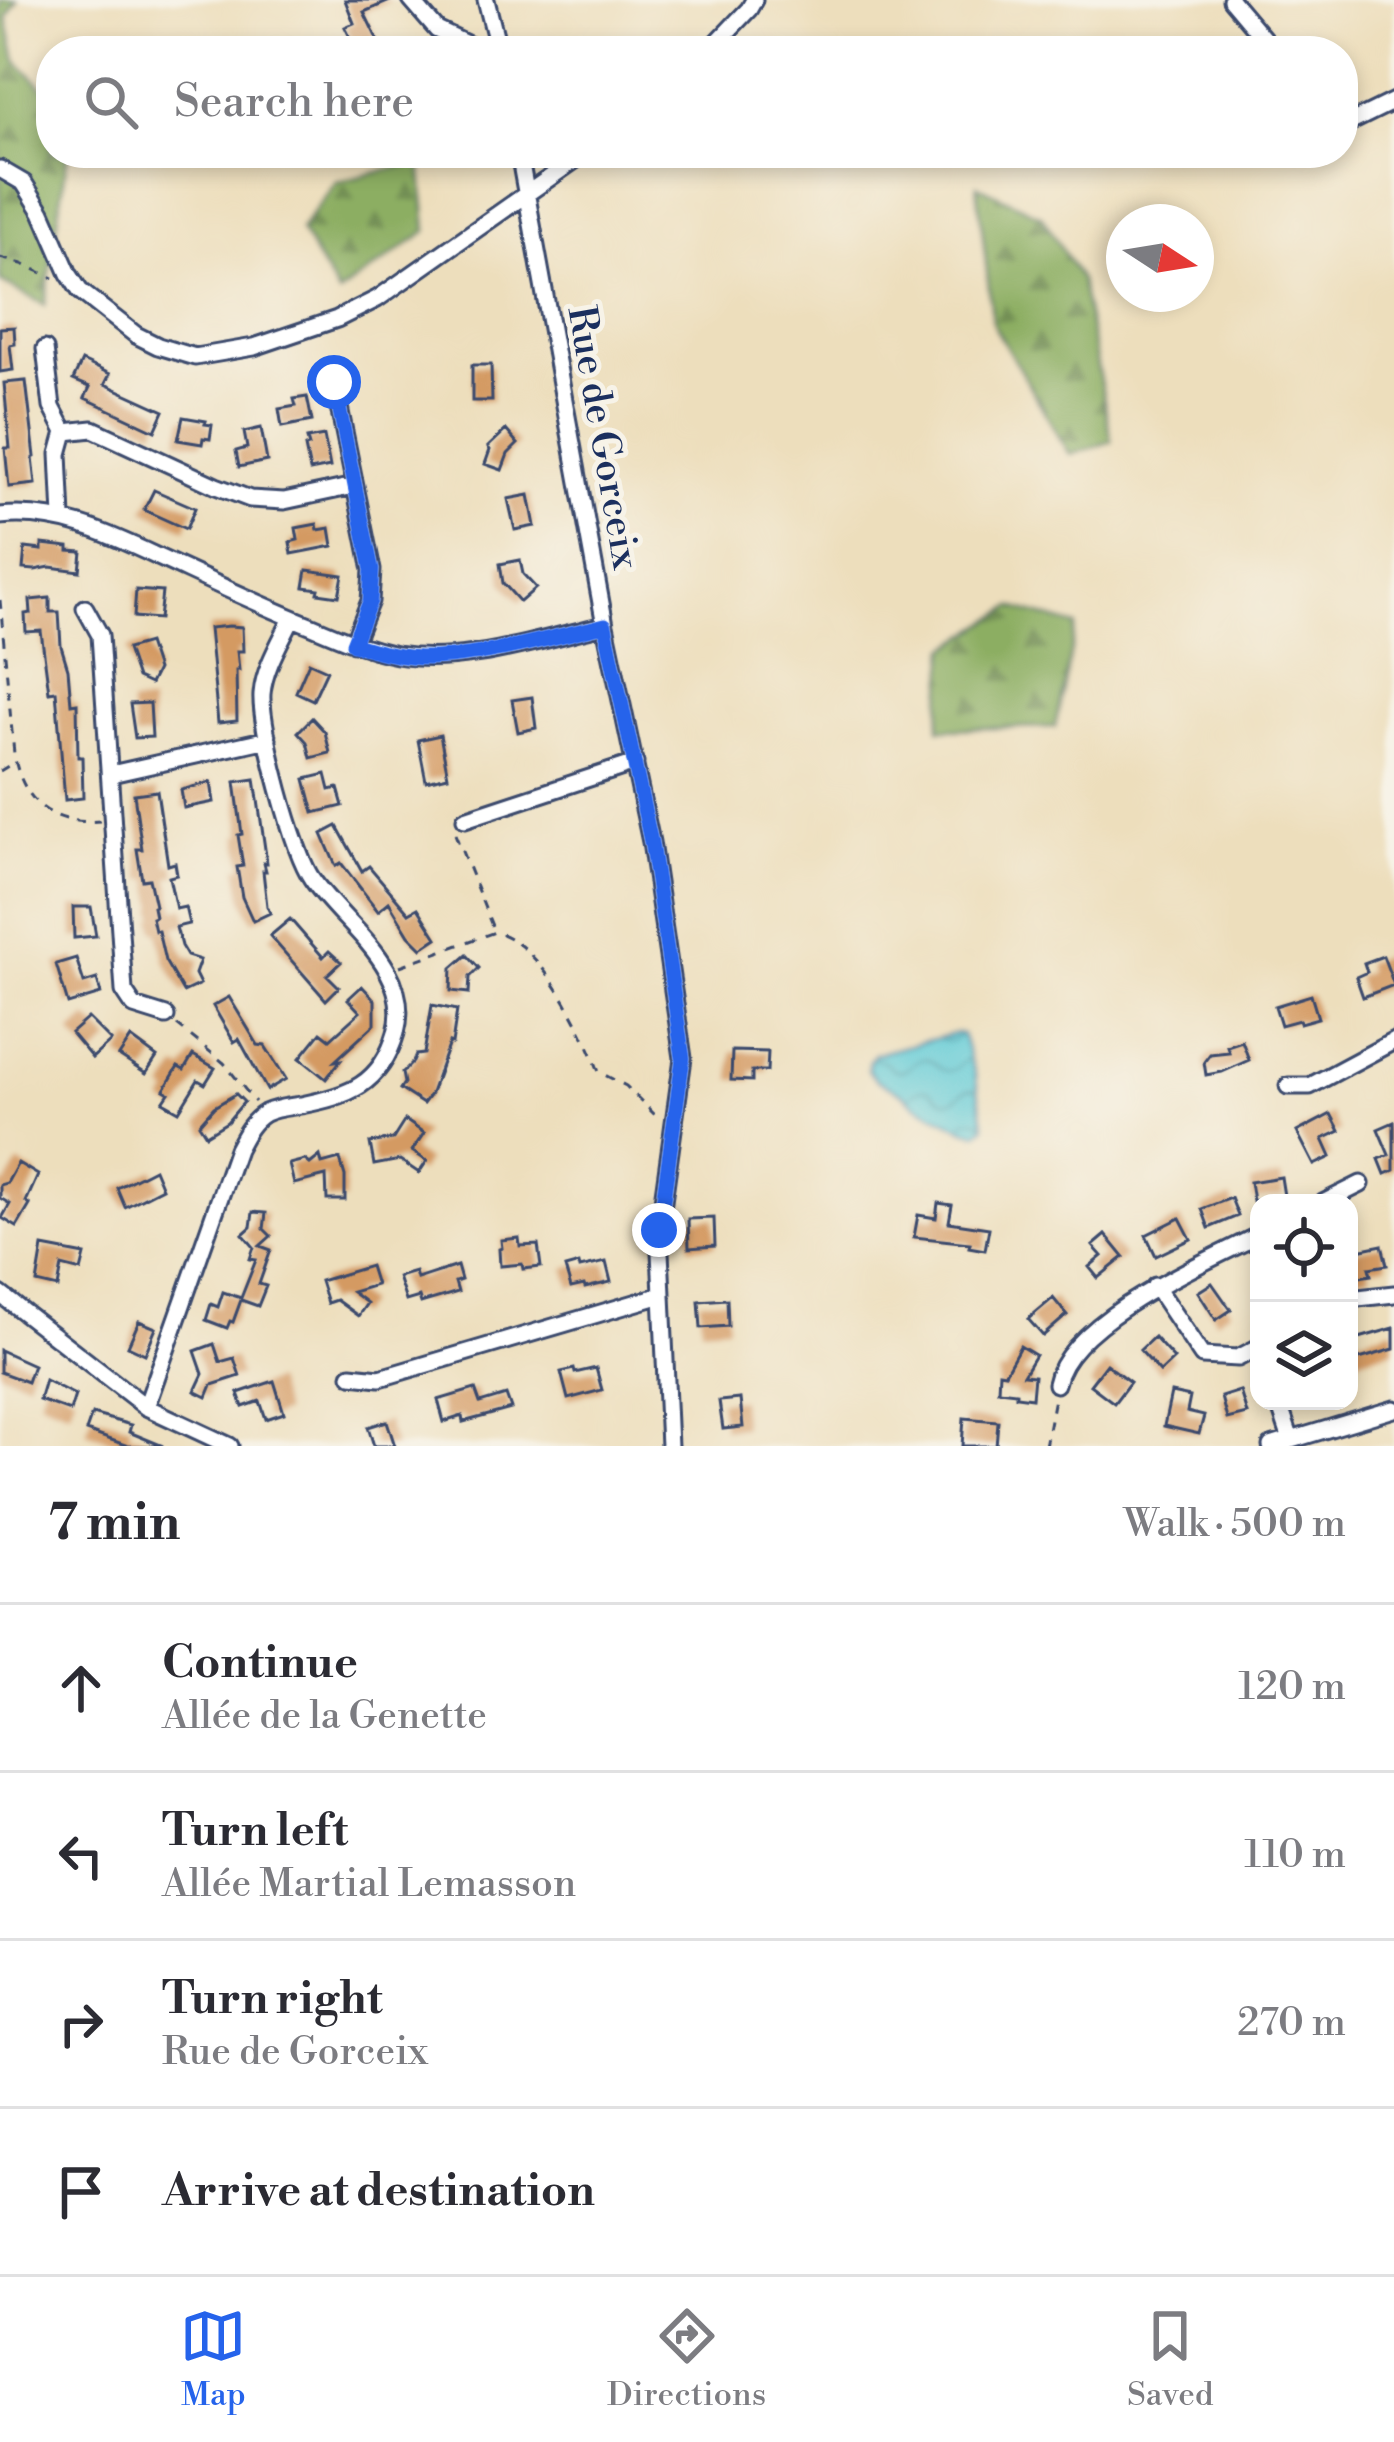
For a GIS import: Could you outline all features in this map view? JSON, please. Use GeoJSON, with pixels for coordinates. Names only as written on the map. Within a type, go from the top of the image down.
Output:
{"type":"FeatureCollection","features":[{"type":"Feature","properties":{"kind":"street"},"geometry":{"type":"LineString","coordinates":[[411,0],[437,30],[450,36]]}},
{"type":"Feature","properties":{"kind":"street"},"geometry":{"type":"LineString","coordinates":[[486,0],[495,36]]}},
{"type":"Feature","properties":{"kind":"street"},"geometry":{"type":"LineString","coordinates":[[724,36],[754,0]]}},
{"type":"Feature","properties":{"kind":"street"},"geometry":{"type":"LineString","coordinates":[[1231,0],[1261,36]]}},
{"type":"Feature","properties":{"kind":"street"},"geometry":{"type":"LineString","coordinates":[[1358,119],[1394,101]]}},
{"type":"Feature","properties":{"kind":"street","name":"Rue de Gorceix"},"geometry":{"type":"LineString","coordinates":[[522,168],[605,625],[651,842],[683,1058],[659,1230],[669,1446]]}},
{"type":"Feature","properties":{"kind":"street"},"geometry":{"type":"LineString","coordinates":[[0,169],[24,183],[80,291],[136,334],[196,357],[254,347],[337,319],[377,299],[564,168]]}},
{"type":"Feature","properties":{"kind":"street"},"geometry":{"type":"LineString","coordinates":[[45,349],[52,407],[65,432],[58,454],[62,518]]}},
{"type":"Feature","properties":{"kind":"street"},"geometry":{"type":"LineString","coordinates":[[334,382],[372,570],[370,601],[353,644]]}},
{"type":"Feature","properties":{"kind":"street"},"geometry":{"type":"LineString","coordinates":[[65,432],[93,429],[250,499],[284,502],[354,486]]}},
{"type":"Feature","properties":{"kind":"street"},"geometry":{"type":"LineString","coordinates":[[0,516],[38,514],[100,530],[370,650],[427,658],[469,654],[605,625]]}},
{"type":"Feature","properties":{"kind":"street"},"geometry":{"type":"LineString","coordinates":[[85,608],[100,635],[124,991],[134,1006],[166,1016]]}},
{"type":"Feature","properties":{"kind":"street"},"geometry":{"type":"LineString","coordinates":[[146,1407],[237,1149],[249,1127],[264,1114],[341,1098],[362,1086],[382,1064],[396,1031],[398,998],[383,962],[301,862],[268,739],[262,696],[292,618]]}},
{"type":"Feature","properties":{"kind":"street"},"geometry":{"type":"LineString","coordinates":[[111,774],[268,739]]}},
{"type":"Feature","properties":{"kind":"street"},"geometry":{"type":"LineString","coordinates":[[465,819],[634,763]]}},
{"type":"Feature","properties":{"kind":"street"},"geometry":{"type":"LineString","coordinates":[[1288,1086],[1310,1086],[1394,1041]]}},
{"type":"Feature","properties":{"kind":"street"},"geometry":{"type":"LineString","coordinates":[[1341,1194],[1361,1184]]}},
{"type":"Feature","properties":{"kind":"street"},"geometry":{"type":"LineString","coordinates":[[1056,1384],[1078,1342],[1155,1286],[1250,1239]]}},
{"type":"Feature","properties":{"kind":"street"},"geometry":{"type":"LineString","coordinates":[[1155,1286],[1202,1356],[1238,1358],[1250,1352]]}},
{"type":"Feature","properties":{"kind":"street"},"geometry":{"type":"LineString","coordinates":[[0,1294],[146,1407],[223,1445]]}},
{"type":"Feature","properties":{"kind":"street"},"geometry":{"type":"LineString","coordinates":[[1358,1298],[1394,1294]]}},
{"type":"Feature","properties":{"kind":"street"},"geometry":{"type":"LineString","coordinates":[[351,1376],[380,1378],[662,1295]]}},
{"type":"Feature","properties":{"kind":"street"},"geometry":{"type":"LineString","coordinates":[[1278,1410],[1281,1444],[1394,1409]]}},
{"type":"Feature","properties":{"kind":"path"},"geometry":{"type":"LineString","coordinates":[[0,258],[80,291]]}},
{"type":"Feature","properties":{"kind":"path"},"geometry":{"type":"LineString","coordinates":[[0,600],[15,763],[35,805],[78,824],[113,820]]}},
{"type":"Feature","properties":{"kind":"path"},"geometry":{"type":"LineString","coordinates":[[0,771],[15,763]]}},
{"type":"Feature","properties":{"kind":"path"},"geometry":{"type":"LineString","coordinates":[[465,819],[455,834],[495,932]]}},
{"type":"Feature","properties":{"kind":"path"},"geometry":{"type":"LineString","coordinates":[[387,971],[495,932],[516,940],[530,953],[586,1036],[599,1072],[626,1086],[673,1133]]}},
{"type":"Feature","properties":{"kind":"path"},"geometry":{"type":"LineString","coordinates":[[166,1016],[224,1064],[264,1114]]}},
{"type":"Feature","properties":{"kind":"path"},"geometry":{"type":"LineString","coordinates":[[1045,1446],[1056,1384]]}},
{"type":"Feature","properties":{"kind":"green space"},"geometry":{"type":"Polygon","coordinates":[[[0,0],[17,0],[7,18],[16,60],[36,80],[36,168],[66,168],[45,305],[0,281],[0,0]]]}},
{"type":"Feature","properties":{"kind":"green space"},"geometry":{"type":"Polygon","coordinates":[[[396,168],[422,168],[427,231],[338,294],[300,230],[336,182],[396,168]]]}},
{"type":"Feature","properties":{"kind":"green space"},"geometry":{"type":"Polygon","coordinates":[[[977,185],[1042,216],[1080,280],[1112,441],[1070,455],[993,324],[977,185]]]}},
{"type":"Feature","properties":{"kind":"green space"},"geometry":{"type":"Polygon","coordinates":[[[1013,607],[1076,626],[1055,727],[939,729],[947,648],[1013,607]]]}},
{"type":"Feature","properties":{"kind":"water"},"geometry":{"type":"Polygon","coordinates":[[[962,1034],[975,1074],[985,1127],[978,1133],[915,1104],[868,1070],[875,1054],[962,1034]]]}},
{"type":"Feature","properties":{"kind":"building"},"geometry":{"type":"Polygon","coordinates":[[[345,0],[392,0],[364,12],[376,36],[350,36],[345,27],[354,23],[345,0]]]}},
{"type":"Feature","properties":{"kind":"building"},"geometry":{"type":"Polygon","coordinates":[[[14,327],[13,370],[0,372],[0,328],[14,327]]]}},
{"type":"Feature","properties":{"kind":"building"},"geometry":{"type":"Polygon","coordinates":[[[82,361],[110,374],[105,384],[164,411],[155,431],[85,398],[90,387],[73,380],[82,361]]]}},
{"type":"Feature","properties":{"kind":"building"},"geometry":{"type":"Polygon","coordinates":[[[472,365],[491,365],[492,401],[472,401],[472,365]]]}},
{"type":"Feature","properties":{"kind":"building"},"geometry":{"type":"Polygon","coordinates":[[[26,381],[36,484],[9,487],[4,383],[26,381]]]}},
{"type":"Feature","properties":{"kind":"building"},"geometry":{"type":"Polygon","coordinates":[[[307,397],[312,421],[282,427],[279,409],[296,406],[294,399],[307,397]]]}},
{"type":"Feature","properties":{"kind":"building"},"geometry":{"type":"Polygon","coordinates":[[[183,417],[212,425],[210,439],[203,438],[202,444],[178,440],[183,417]]]}},
{"type":"Feature","properties":{"kind":"building"},"geometry":{"type":"Polygon","coordinates":[[[261,428],[267,461],[239,467],[236,451],[247,448],[244,432],[261,428]]]}},
{"type":"Feature","properties":{"kind":"building"},"geometry":{"type":"Polygon","coordinates":[[[506,430],[518,444],[502,470],[485,464],[488,447],[506,430]]]}},
{"type":"Feature","properties":{"kind":"building"},"geometry":{"type":"Polygon","coordinates":[[[324,436],[330,467],[310,471],[307,439],[324,436]]]}},
{"type":"Feature","properties":{"kind":"building"},"geometry":{"type":"Polygon","coordinates":[[[154,490],[195,508],[186,529],[144,510],[154,490]]]}},
{"type":"Feature","properties":{"kind":"building"},"geometry":{"type":"Polygon","coordinates":[[[529,495],[535,526],[515,530],[508,499],[529,495]]]}},
{"type":"Feature","properties":{"kind":"building"},"geometry":{"type":"Polygon","coordinates":[[[317,524],[318,530],[330,528],[333,546],[292,554],[290,542],[298,540],[296,528],[317,524]]]}},
{"type":"Feature","properties":{"kind":"building"},"geometry":{"type":"Polygon","coordinates":[[[42,544],[82,552],[80,571],[23,569],[25,548],[42,550],[42,544]]]}},
{"type":"Feature","properties":{"kind":"building"},"geometry":{"type":"Polygon","coordinates":[[[520,560],[523,574],[536,588],[520,602],[503,583],[500,564],[520,560]]]}},
{"type":"Feature","properties":{"kind":"building"},"geometry":{"type":"Polygon","coordinates":[[[307,570],[343,575],[339,596],[304,587],[307,570]]]}},
{"type":"Feature","properties":{"kind":"building"},"geometry":{"type":"Polygon","coordinates":[[[136,590],[162,592],[159,619],[134,617],[136,590]]]}},
{"type":"Feature","properties":{"kind":"building"},"geometry":{"type":"Polygon","coordinates":[[[50,598],[50,612],[59,612],[71,704],[77,703],[83,798],[65,800],[56,691],[49,692],[41,631],[26,632],[30,600],[50,598]]]}},
{"type":"Feature","properties":{"kind":"building"},"geometry":{"type":"Polygon","coordinates":[[[242,627],[243,651],[237,651],[237,721],[218,723],[209,628],[242,627]]]}},
{"type":"Feature","properties":{"kind":"building"},"geometry":{"type":"Polygon","coordinates":[[[148,643],[157,670],[150,684],[137,678],[127,649],[148,643]]]}},
{"type":"Feature","properties":{"kind":"building"},"geometry":{"type":"Polygon","coordinates":[[[309,662],[327,670],[313,700],[296,692],[309,662]]]}},
{"type":"Feature","properties":{"kind":"building"},"geometry":{"type":"Polygon","coordinates":[[[532,697],[536,728],[518,732],[512,700],[532,697]]]}},
{"type":"Feature","properties":{"kind":"building"},"geometry":{"type":"Polygon","coordinates":[[[150,703],[152,737],[135,738],[130,704],[150,703]]]}},
{"type":"Feature","properties":{"kind":"building"},"geometry":{"type":"Polygon","coordinates":[[[312,718],[325,732],[330,753],[311,758],[298,732],[312,718]]]}},
{"type":"Feature","properties":{"kind":"building"},"geometry":{"type":"Polygon","coordinates":[[[440,735],[448,776],[426,781],[418,740],[440,735]]]}},
{"type":"Feature","properties":{"kind":"building"},"geometry":{"type":"Polygon","coordinates":[[[326,774],[330,790],[338,788],[343,806],[314,813],[305,779],[326,774]]]}},
{"type":"Feature","properties":{"kind":"building"},"geometry":{"type":"Polygon","coordinates":[[[255,779],[270,913],[253,921],[242,897],[237,867],[243,866],[235,782],[255,779]]]}},
{"type":"Feature","properties":{"kind":"building"},"geometry":{"type":"Polygon","coordinates":[[[211,782],[214,802],[184,808],[181,790],[211,782]]]}},
{"type":"Feature","properties":{"kind":"building"},"geometry":{"type":"Polygon","coordinates":[[[157,791],[168,865],[175,863],[177,875],[169,877],[176,909],[185,907],[189,924],[176,927],[187,956],[200,960],[195,974],[200,984],[183,992],[155,931],[155,906],[149,879],[142,880],[137,849],[142,849],[134,794],[157,791]]]}},
{"type":"Feature","properties":{"kind":"building"},"geometry":{"type":"Polygon","coordinates":[[[337,826],[362,871],[369,866],[409,913],[418,908],[437,938],[422,948],[389,902],[378,911],[341,863],[336,866],[322,834],[337,826]]]}},
{"type":"Feature","properties":{"kind":"building"},"geometry":{"type":"Polygon","coordinates":[[[73,907],[91,907],[96,936],[74,938],[73,907]]]}},
{"type":"Feature","properties":{"kind":"building"},"geometry":{"type":"Polygon","coordinates":[[[290,919],[323,957],[329,951],[341,962],[327,975],[339,987],[326,1000],[270,936],[290,919]]]}},
{"type":"Feature","properties":{"kind":"building"},"geometry":{"type":"Polygon","coordinates":[[[467,955],[479,968],[470,977],[469,993],[451,991],[452,968],[467,955]]]}},
{"type":"Feature","properties":{"kind":"building"},"geometry":{"type":"Polygon","coordinates":[[[1383,956],[1394,985],[1363,997],[1356,977],[1367,972],[1364,963],[1383,956]]]}},
{"type":"Feature","properties":{"kind":"building"},"geometry":{"type":"Polygon","coordinates":[[[76,958],[84,983],[97,979],[101,994],[68,1004],[56,964],[76,958]]]}},
{"type":"Feature","properties":{"kind":"building"},"geometry":{"type":"Polygon","coordinates":[[[362,986],[375,1000],[375,1024],[335,1061],[341,1060],[326,1079],[300,1058],[321,1032],[330,1039],[360,1012],[348,999],[362,986]]]}},
{"type":"Feature","properties":{"kind":"building"},"geometry":{"type":"Polygon","coordinates":[[[1311,995],[1318,1018],[1281,1025],[1275,1006],[1311,995]]]}},
{"type":"Feature","properties":{"kind":"building"},"geometry":{"type":"Polygon","coordinates":[[[229,997],[286,1079],[267,1090],[239,1039],[234,1042],[213,1006],[229,997]]]}},
{"type":"Feature","properties":{"kind":"building"},"geometry":{"type":"Polygon","coordinates":[[[432,1005],[457,1010],[452,1044],[423,1104],[400,1089],[402,1073],[416,1055],[424,1054],[432,1005]]]}},
{"type":"Feature","properties":{"kind":"building"},"geometry":{"type":"Polygon","coordinates":[[[88,1018],[111,1041],[92,1058],[71,1033],[88,1018]]]}},
{"type":"Feature","properties":{"kind":"building"},"geometry":{"type":"Polygon","coordinates":[[[131,1038],[157,1057],[146,1074],[119,1056],[131,1038]]]}},
{"type":"Feature","properties":{"kind":"building"},"geometry":{"type":"Polygon","coordinates":[[[1242,1041],[1249,1060],[1206,1075],[1204,1062],[1210,1054],[1229,1052],[1227,1046],[1242,1041]]]}},
{"type":"Feature","properties":{"kind":"building"},"geometry":{"type":"Polygon","coordinates":[[[732,1051],[768,1052],[767,1071],[752,1071],[752,1081],[731,1080],[732,1051]]]}},
{"type":"Feature","properties":{"kind":"building"},"geometry":{"type":"Polygon","coordinates":[[[193,1055],[215,1068],[205,1084],[198,1080],[179,1111],[163,1102],[169,1093],[164,1090],[178,1067],[184,1070],[193,1055]]]}},
{"type":"Feature","properties":{"kind":"building"},"geometry":{"type":"Polygon","coordinates":[[[236,1094],[244,1102],[227,1122],[206,1135],[199,1124],[214,1107],[236,1094]]]}},
{"type":"Feature","properties":{"kind":"building"},"geometry":{"type":"Polygon","coordinates":[[[1331,1114],[1340,1131],[1323,1139],[1331,1157],[1314,1165],[1297,1132],[1331,1114]]]}},
{"type":"Feature","properties":{"kind":"building"},"geometry":{"type":"Polygon","coordinates":[[[405,1120],[424,1133],[412,1151],[427,1161],[419,1173],[400,1160],[374,1165],[370,1143],[393,1139],[405,1120]]]}},
{"type":"Feature","properties":{"kind":"building"},"geometry":{"type":"Polygon","coordinates":[[[1394,1122],[1394,1170],[1385,1174],[1379,1159],[1389,1155],[1378,1129],[1394,1122]]]}},
{"type":"Feature","properties":{"kind":"building"},"geometry":{"type":"Polygon","coordinates":[[[320,1156],[322,1164],[340,1159],[345,1200],[327,1200],[326,1176],[294,1184],[289,1164],[305,1160],[310,1164],[320,1156]]]}},
{"type":"Feature","properties":{"kind":"building"},"geometry":{"type":"Polygon","coordinates":[[[18,1163],[38,1175],[26,1202],[30,1205],[17,1227],[2,1218],[10,1204],[0,1198],[0,1185],[7,1183],[18,1163]]]}},
{"type":"Feature","properties":{"kind":"building"},"geometry":{"type":"Polygon","coordinates":[[[154,1169],[162,1188],[125,1207],[117,1188],[154,1169]]]}},
{"type":"Feature","properties":{"kind":"building"},"geometry":{"type":"Polygon","coordinates":[[[1281,1177],[1284,1194],[1252,1194],[1250,1182],[1281,1177]]]}},
{"type":"Feature","properties":{"kind":"building"},"geometry":{"type":"Polygon","coordinates":[[[1231,1198],[1238,1216],[1209,1228],[1202,1209],[1231,1198]]]}},
{"type":"Feature","properties":{"kind":"building"},"geometry":{"type":"Polygon","coordinates":[[[938,1203],[952,1205],[949,1222],[989,1228],[985,1250],[969,1247],[970,1243],[914,1237],[918,1215],[936,1218],[938,1203]]]}},
{"type":"Feature","properties":{"kind":"building"},"geometry":{"type":"Polygon","coordinates":[[[253,1212],[266,1213],[264,1229],[271,1236],[260,1246],[271,1250],[259,1284],[266,1286],[258,1306],[241,1300],[227,1328],[206,1320],[211,1304],[218,1307],[223,1292],[241,1298],[256,1260],[250,1259],[254,1247],[243,1234],[251,1227],[253,1212]]]}},
{"type":"Feature","properties":{"kind":"building"},"geometry":{"type":"Polygon","coordinates":[[[714,1218],[715,1246],[689,1248],[688,1219],[714,1218]]]}},
{"type":"Feature","properties":{"kind":"building"},"geometry":{"type":"Polygon","coordinates":[[[1180,1218],[1191,1239],[1156,1256],[1146,1235],[1180,1218]]]}},
{"type":"Feature","properties":{"kind":"building"},"geometry":{"type":"Polygon","coordinates":[[[1106,1235],[1124,1257],[1098,1278],[1089,1267],[1102,1256],[1093,1246],[1106,1235]]]}},
{"type":"Feature","properties":{"kind":"building"},"geometry":{"type":"Polygon","coordinates":[[[519,1238],[520,1246],[538,1245],[541,1267],[500,1266],[501,1240],[519,1238]]]}},
{"type":"Feature","properties":{"kind":"building"},"geometry":{"type":"Polygon","coordinates":[[[1382,1245],[1387,1265],[1369,1268],[1371,1275],[1358,1277],[1358,1250],[1382,1245]]]}},
{"type":"Feature","properties":{"kind":"building"},"geometry":{"type":"Polygon","coordinates":[[[43,1247],[85,1255],[81,1271],[62,1266],[58,1288],[37,1283],[43,1247]]]}},
{"type":"Feature","properties":{"kind":"building"},"geometry":{"type":"Polygon","coordinates":[[[606,1262],[611,1282],[571,1288],[565,1268],[606,1262]]]}},
{"type":"Feature","properties":{"kind":"building"},"geometry":{"type":"Polygon","coordinates":[[[370,1266],[376,1285],[352,1292],[367,1303],[358,1316],[336,1300],[327,1303],[320,1281],[370,1266]]]}},
{"type":"Feature","properties":{"kind":"building"},"geometry":{"type":"Polygon","coordinates":[[[457,1266],[458,1292],[421,1303],[419,1297],[406,1301],[398,1277],[415,1272],[417,1279],[457,1266]]]}},
{"type":"Feature","properties":{"kind":"building"},"geometry":{"type":"Polygon","coordinates":[[[1212,1283],[1231,1310],[1216,1320],[1198,1292],[1212,1283]]]}},
{"type":"Feature","properties":{"kind":"building"},"geometry":{"type":"Polygon","coordinates":[[[1053,1298],[1067,1315],[1043,1336],[1028,1319],[1053,1298]]]}},
{"type":"Feature","properties":{"kind":"building"},"geometry":{"type":"Polygon","coordinates":[[[727,1299],[728,1326],[701,1328],[699,1301],[727,1299]]]}},
{"type":"Feature","properties":{"kind":"building"},"geometry":{"type":"Polygon","coordinates":[[[139,1321],[156,1328],[145,1354],[128,1346],[139,1321]]]}},
{"type":"Feature","properties":{"kind":"building"},"geometry":{"type":"Polygon","coordinates":[[[1394,1328],[1394,1349],[1358,1359],[1358,1338],[1394,1328]]]}},
{"type":"Feature","properties":{"kind":"building"},"geometry":{"type":"Polygon","coordinates":[[[1154,1337],[1174,1359],[1160,1372],[1140,1350],[1154,1337]]]}},
{"type":"Feature","properties":{"kind":"building"},"geometry":{"type":"Polygon","coordinates":[[[214,1344],[220,1362],[234,1358],[240,1376],[212,1385],[207,1397],[195,1391],[203,1374],[195,1351],[214,1344]]]}},
{"type":"Feature","properties":{"kind":"building"},"geometry":{"type":"Polygon","coordinates":[[[1020,1346],[1035,1355],[1023,1375],[1034,1376],[1032,1398],[998,1390],[999,1372],[1005,1373],[1020,1346]]]}},
{"type":"Feature","properties":{"kind":"building"},"geometry":{"type":"Polygon","coordinates":[[[0,1350],[33,1365],[27,1382],[0,1372],[0,1350]]]}},
{"type":"Feature","properties":{"kind":"building"},"geometry":{"type":"Polygon","coordinates":[[[1106,1364],[1130,1382],[1114,1403],[1090,1385],[1106,1364]]]}},
{"type":"Feature","properties":{"kind":"building"},"geometry":{"type":"Polygon","coordinates":[[[596,1368],[602,1390],[568,1399],[561,1372],[596,1368]]]}},
{"type":"Feature","properties":{"kind":"building"},"geometry":{"type":"Polygon","coordinates":[[[45,1380],[75,1395],[70,1411],[39,1400],[45,1380]]]}},
{"type":"Feature","properties":{"kind":"building"},"geometry":{"type":"Polygon","coordinates":[[[274,1381],[284,1413],[266,1419],[260,1401],[243,1407],[238,1393],[274,1381]]]}},
{"type":"Feature","properties":{"kind":"building"},"geometry":{"type":"Polygon","coordinates":[[[475,1389],[480,1403],[506,1395],[511,1409],[463,1422],[462,1416],[444,1422],[438,1400],[475,1389]]]}},
{"type":"Feature","properties":{"kind":"building"},"geometry":{"type":"Polygon","coordinates":[[[1240,1391],[1247,1414],[1227,1419],[1221,1397],[1240,1391]]]}},
{"type":"Feature","properties":{"kind":"building"},"geometry":{"type":"Polygon","coordinates":[[[1171,1393],[1190,1397],[1187,1412],[1204,1416],[1199,1434],[1164,1426],[1171,1393]]]}},
{"type":"Feature","properties":{"kind":"building"},"geometry":{"type":"Polygon","coordinates":[[[740,1399],[743,1427],[723,1429],[719,1401],[740,1399]]]}},
{"type":"Feature","properties":{"kind":"building"},"geometry":{"type":"Polygon","coordinates":[[[92,1414],[131,1425],[129,1432],[163,1446],[128,1446],[86,1431],[92,1414]]]}},
{"type":"Feature","properties":{"kind":"building"},"geometry":{"type":"Polygon","coordinates":[[[964,1418],[998,1421],[996,1446],[962,1446],[964,1418]]]}},
{"type":"Feature","properties":{"kind":"building"},"geometry":{"type":"Polygon","coordinates":[[[387,1421],[395,1446],[374,1446],[368,1427],[387,1421]]]}},
{"type":"Feature","properties":{"kind":"route"},"geometry":{"type":"LineString","coordinates":[[334,382],[372,570],[370,601],[353,644],[427,658],[469,654],[605,625],[651,842],[683,1058],[659,1230]]}}]}
